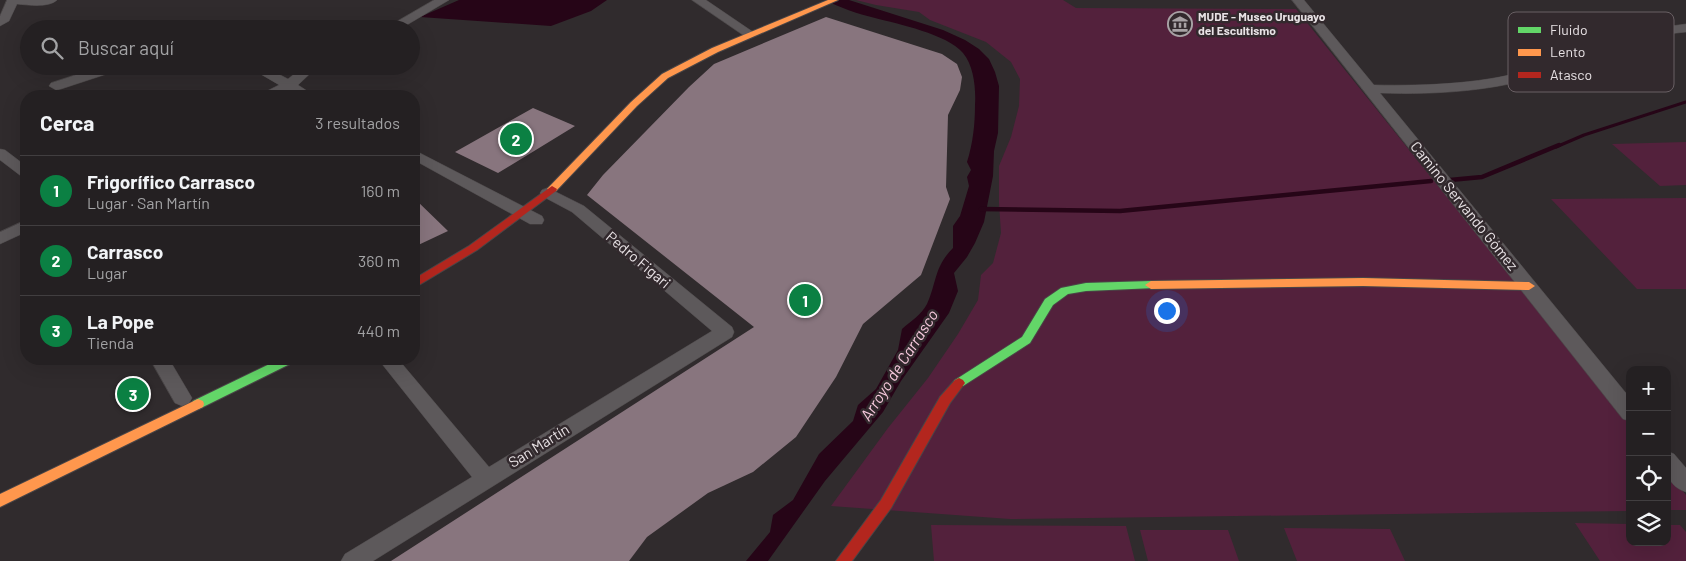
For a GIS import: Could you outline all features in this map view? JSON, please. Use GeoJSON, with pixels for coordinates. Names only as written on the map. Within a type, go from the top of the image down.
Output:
{"type":"FeatureCollection","features":[{"type":"Feature","properties":{"kind":"main road"},"geometry":{"type":"LineString","coordinates":[[521,230],[546,206],[648,91],[683,64],[834,0]]}},
{"type":"Feature","properties":{"kind":"main road"},"geometry":{"type":"LineString","coordinates":[[633,122],[660,92],[696,60]]}},
{"type":"Feature","properties":{"kind":"main road"},"geometry":{"type":"LineString","coordinates":[[420,281],[546,206]]}},
{"type":"Feature","properties":{"kind":"main road"},"geometry":{"type":"LineString","coordinates":[[843,561],[886,504],[945,400],[956,385],[1026,340],[1049,302],[1065,291],[1086,286],[1263,283],[1425,282],[1529,286]]}},
{"type":"Feature","properties":{"kind":"main road"},"geometry":{"type":"LineString","coordinates":[[420,293],[431,287]]}},
{"type":"Feature","properties":{"kind":"main road"},"geometry":{"type":"LineString","coordinates":[[0,501],[278,365]]}},
{"type":"Feature","properties":{"kind":"street"},"geometry":{"type":"LineString","coordinates":[[3,20],[13,0],[29,2],[52,0]]}},
{"type":"Feature","properties":{"kind":"street"},"geometry":{"type":"LineString","coordinates":[[3,20],[52,0]]}},
{"type":"Feature","properties":{"kind":"street"},"geometry":{"type":"LineString","coordinates":[[406,20],[443,0]]}},
{"type":"Feature","properties":{"kind":"street"},"geometry":{"type":"LineString","coordinates":[[698,0],[750,34]]}},
{"type":"Feature","properties":{"kind":"street","name":"Camino Servando Gómez"},"geometry":{"type":"LineString","coordinates":[[1298,0],[1629,411]]}},
{"type":"Feature","properties":{"kind":"street"},"geometry":{"type":"LineString","coordinates":[[56,86],[90,75]]}},
{"type":"Feature","properties":{"kind":"street"},"geometry":{"type":"LineString","coordinates":[[269,75],[296,90]]}},
{"type":"Feature","properties":{"kind":"street"},"geometry":{"type":"LineString","coordinates":[[280,90],[301,75]]}},
{"type":"Feature","properties":{"kind":"street"},"geometry":{"type":"LineString","coordinates":[[1370,89],[1407,90],[1453,87],[1508,80]]}},
{"type":"Feature","properties":{"kind":"street"},"geometry":{"type":"LineString","coordinates":[[0,153],[20,168]]}},
{"type":"Feature","properties":{"kind":"street","name":"Pedro Figari"},"geometry":{"type":"LineString","coordinates":[[420,156],[546,206],[578,209],[726,332]]}},
{"type":"Feature","properties":{"kind":"street"},"geometry":{"type":"LineString","coordinates":[[0,239],[20,228]]}},
{"type":"Feature","properties":{"kind":"street","name":"San Martín"},"geometry":{"type":"LineString","coordinates":[[353,561],[726,332]]}},
{"type":"Feature","properties":{"kind":"street"},"geometry":{"type":"LineString","coordinates":[[163,365],[182,398]]}},
{"type":"Feature","properties":{"kind":"street"},"geometry":{"type":"LineString","coordinates":[[391,365],[486,479]]}},
{"type":"Feature","properties":{"kind":"street"},"geometry":{"type":"LineString","coordinates":[[1671,465],[1686,483]]}},
{"type":"Feature","properties":{"kind":"shaded area"},"geometry":{"type":"Polygon","coordinates":[[[856,0],[1063,0],[1076,8],[1296,9],[1626,420],[1626,511],[1010,519],[831,506],[888,428],[928,378],[958,334],[978,300],[981,275],[993,263],[1001,233],[999,166],[1011,137],[1019,106],[1020,79],[1011,62],[986,42],[930,20],[919,12],[856,0]]]}},
{"type":"Feature","properties":{"kind":"shaded area"},"geometry":{"type":"Polygon","coordinates":[[[1686,142],[1686,185],[1660,186],[1612,144],[1686,142]]]}},
{"type":"Feature","properties":{"kind":"shaded area"},"geometry":{"type":"Polygon","coordinates":[[[1686,198],[1686,289],[1637,289],[1551,199],[1686,198]]]}},
{"type":"Feature","properties":{"kind":"shaded area"},"geometry":{"type":"Polygon","coordinates":[[[1671,477],[1686,495],[1686,510],[1671,510],[1671,477]]]}},
{"type":"Feature","properties":{"kind":"shaded area"},"geometry":{"type":"Polygon","coordinates":[[[1575,523],[1626,524],[1626,546],[1671,546],[1671,525],[1680,525],[1686,532],[1686,561],[1600,561],[1575,523]]]}},
{"type":"Feature","properties":{"kind":"shaded area"},"geometry":{"type":"Polygon","coordinates":[[[931,525],[1126,526],[1135,561],[934,561],[931,525]]]}},
{"type":"Feature","properties":{"kind":"shaded area"},"geometry":{"type":"Polygon","coordinates":[[[1284,528],[1390,529],[1405,561],[1297,561],[1284,528]]]}},
{"type":"Feature","properties":{"kind":"shaded area"},"geometry":{"type":"Polygon","coordinates":[[[1140,530],[1228,530],[1239,561],[1148,561],[1140,530]]]}},
{"type":"Feature","properties":{"kind":"water"},"geometry":{"type":"Polygon","coordinates":[[[459,0],[607,0],[591,11],[551,26],[420,17],[459,0]]]}},
{"type":"Feature","properties":{"kind":"water","name":"Arroyo de Carrasco"},"geometry":{"type":"Polygon","coordinates":[[[824,0],[849,0],[943,30],[965,40],[979,49],[989,59],[999,86],[998,133],[994,151],[993,176],[984,222],[967,257],[954,273],[958,291],[949,313],[901,381],[883,412],[825,481],[768,561],[746,561],[770,532],[773,515],[793,500],[819,454],[853,421],[858,405],[876,389],[898,350],[902,329],[925,308],[939,268],[953,248],[953,226],[960,216],[969,186],[967,177],[971,170],[967,162],[975,119],[975,92],[974,78],[967,58],[956,46],[934,35],[842,8],[824,0]]]}},
{"type":"Feature","properties":{"kind":"building"},"geometry":{"type":"Polygon","coordinates":[[[826,17],[942,54],[957,64],[962,77],[960,90],[948,115],[946,187],[950,199],[921,275],[863,324],[836,377],[796,437],[753,472],[708,493],[647,537],[629,561],[391,561],[754,327],[587,195],[603,175],[714,64],[826,17]]]}},
{"type":"Feature","properties":{"kind":"building"},"geometry":{"type":"Polygon","coordinates":[[[533,108],[575,126],[498,173],[455,152],[533,108]]]}},
{"type":"Feature","properties":{"kind":"building"},"geometry":{"type":"Polygon","coordinates":[[[420,204],[448,231],[420,244],[420,204]]]}},
{"type":"Feature","properties":{"kind":"waterway"},"geometry":{"type":"LineString","coordinates":[[1556,147],[1584,135],[1686,102]]}},
{"type":"Feature","properties":{"kind":"waterway"},"geometry":{"type":"LineString","coordinates":[[1450,180],[1482,177],[1559,145]]}},
{"type":"Feature","properties":{"kind":"waterway"},"geometry":{"type":"LineString","coordinates":[[981,209],[1120,211],[1431,181]]}},
{"type":"Feature","properties":{"kind":"traffic: fast"},"geometry":{"type":"LineString","coordinates":[[959,383],[1026,340],[1049,302],[1065,291],[1086,287],[1151,285]]}},
{"type":"Feature","properties":{"kind":"traffic: fast"},"geometry":{"type":"LineString","coordinates":[[198,404],[278,365]]}},
{"type":"Feature","properties":{"kind":"traffic: slow"},"geometry":{"type":"LineString","coordinates":[[552,189],[634,104],[665,76],[715,50],[834,0]]}},
{"type":"Feature","properties":{"kind":"traffic: slow"},"geometry":{"type":"LineString","coordinates":[[1151,285],[1363,282],[1529,286]]}},
{"type":"Feature","properties":{"kind":"traffic: slow"},"geometry":{"type":"LineString","coordinates":[[0,501],[198,404]]}},
{"type":"Feature","properties":{"kind":"traffic: jam"},"geometry":{"type":"LineString","coordinates":[[420,280],[473,248],[552,189]]}},
{"type":"Feature","properties":{"kind":"traffic: jam"},"geometry":{"type":"LineString","coordinates":[[843,561],[886,504],[945,400],[959,383]]}},
{"type":"Feature","properties":{"kind":"place","name":"MUDE - Museo Uruguayo del Escultismo"},"geometry":{"type":"Point","coordinates":[1180,24]}},
{"type":"Feature","properties":{"kind":"place","name":"Carrasco"},"geometry":{"type":"Point","coordinates":[516,139]}},
{"type":"Feature","properties":{"kind":"place","name":"Frigorífico Carrasco"},"geometry":{"type":"Point","coordinates":[805,300]}},
{"type":"Feature","properties":{"kind":"place","name":"La Pope"},"geometry":{"type":"Point","coordinates":[133,394]}}]}
